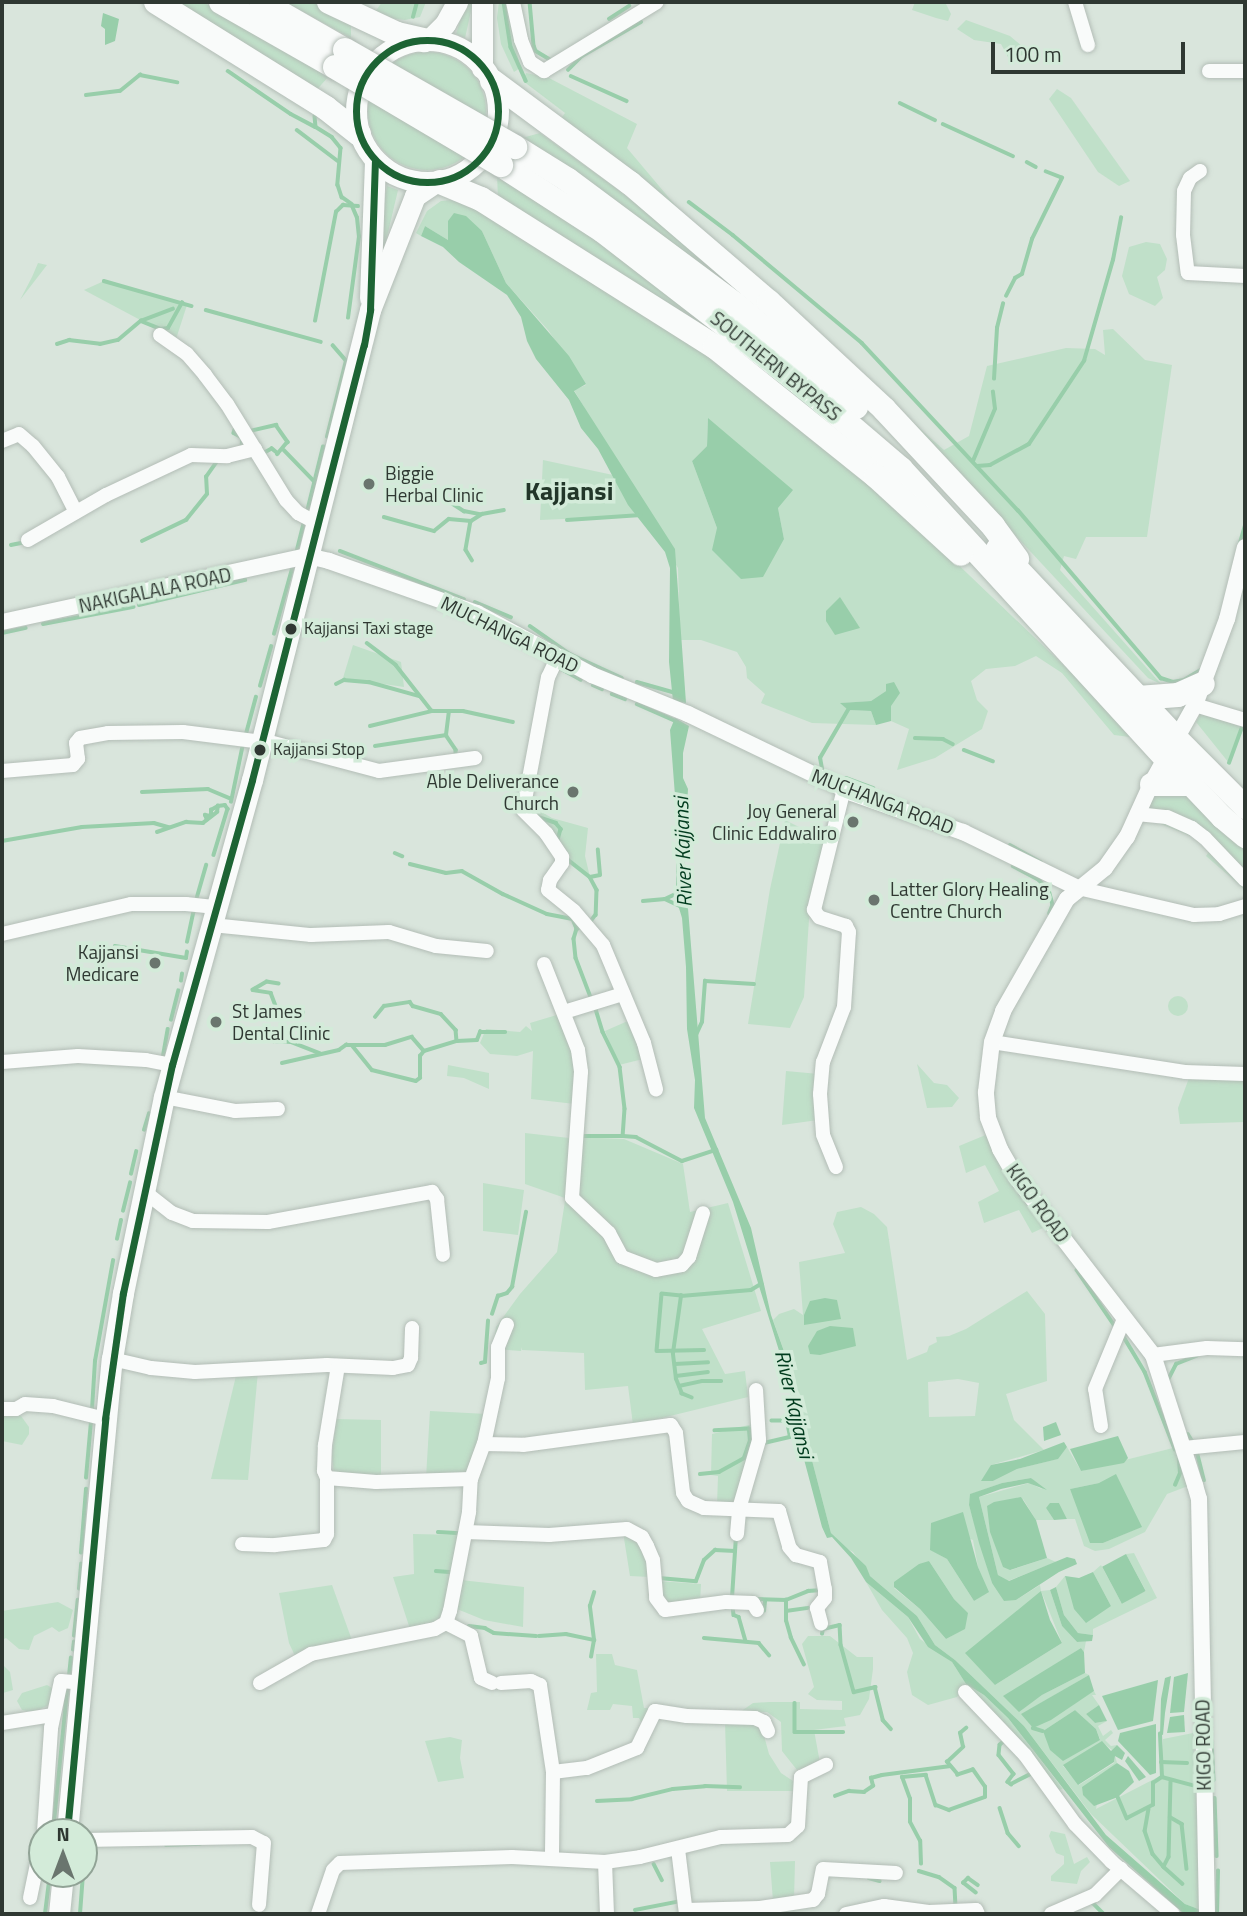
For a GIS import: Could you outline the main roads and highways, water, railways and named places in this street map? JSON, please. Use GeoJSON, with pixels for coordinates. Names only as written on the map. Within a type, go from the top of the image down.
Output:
{"type":"FeatureCollection","features":[{"type":"Feature","properties":{"kind":"highway"},"geometry":{"type":"LineString","coordinates":[[156,2],[326,108],[359,134]]}},
{"type":"Feature","properties":{"kind":"highway","name":"SOUTHERN BYPASS"},"geometry":{"type":"LineString","coordinates":[[221,2],[340,58],[508,156],[568,180],[735,304],[860,411],[919,467],[1041,606],[1171,747],[1245,807]]}},
{"type":"Feature","properties":{"kind":"highway","name":"SOUTHERN BYPASS"},"geometry":{"type":"LineString","coordinates":[[261,2],[340,58]]}},
{"type":"Feature","properties":{"kind":"highway"},"geometry":{"type":"LineString","coordinates":[[329,2],[397,34],[427,40]]}},
{"type":"Feature","properties":{"kind":"highway"},"geometry":{"type":"LineString","coordinates":[[487,74],[649,199],[769,302],[884,409],[993,527],[1041,606]]}},
{"type":"Feature","properties":{"kind":"highway"},"geometry":{"type":"LineString","coordinates":[[438,182],[481,199],[715,346],[876,476],[973,566],[1041,606]]}},
{"type":"Feature","properties":{"kind":"highway","name":"SOUTHERN BYPASS"},"geometry":{"type":"LineString","coordinates":[[1041,606],[1084,643],[1138,698],[1171,747],[1191,784],[1245,836]]}},
{"type":"Feature","properties":{"kind":"highway"},"geometry":{"type":"LineString","coordinates":[[1138,698],[1199,695]]}},
{"type":"Feature","properties":{"kind":"highway"},"geometry":{"type":"LineString","coordinates":[[1151,784],[1191,784]]}},
{"type":"Feature","properties":{"kind":"main road"},"geometry":{"type":"LineString","coordinates":[[427,40],[445,24],[457,2]]}},
{"type":"Feature","properties":{"kind":"main road"},"geometry":{"type":"LineString","coordinates":[[68,1818],[112,1359],[122,1293],[164,1097],[262,741],[370,310],[415,196],[438,182],[463,173],[489,148],[498,125],[498,101],[487,74],[482,2]]}},
{"type":"Feature","properties":{"kind":"main road"},"geometry":{"type":"LineString","coordinates":[[438,182],[409,180],[392,174],[375,161],[359,134],[358,106],[361,87],[371,68],[385,52],[427,40],[448,43],[462,49],[487,74]]}},
{"type":"Feature","properties":{"kind":"main road"},"geometry":{"type":"LineString","coordinates":[[370,310],[375,161]]}},
{"type":"Feature","properties":{"kind":"main road"},"geometry":{"type":"LineString","coordinates":[[59,1914],[62,1888]]}},
{"type":"Feature","properties":{"kind":"water"},"geometry":{"type":"Polygon","coordinates":[[[103,13],[119,19],[115,41],[105,45],[105,29],[101,26],[103,13]]]}},
{"type":"Feature","properties":{"kind":"water"},"geometry":{"type":"Polygon","coordinates":[[[454,213],[466,216],[482,231],[506,283],[569,356],[586,384],[574,391],[675,549],[686,703],[673,701],[669,662],[670,568],[665,552],[628,505],[598,449],[581,428],[569,400],[536,359],[527,341],[521,317],[507,295],[459,262],[443,247],[421,236],[425,226],[448,240],[448,221],[454,213]]]}},
{"type":"Feature","properties":{"kind":"water"},"geometry":{"type":"Polygon","coordinates":[[[708,418],[793,490],[778,508],[784,539],[763,577],[741,579],[712,550],[717,528],[692,461],[707,446],[708,418]]]}},
{"type":"Feature","properties":{"kind":"water"},"geometry":{"type":"Polygon","coordinates":[[[840,597],[860,628],[835,635],[826,621],[826,611],[840,597]]]}},
{"type":"Feature","properties":{"kind":"water"},"geometry":{"type":"Polygon","coordinates":[[[894,682],[900,693],[891,706],[891,721],[876,725],[871,711],[848,710],[840,703],[871,701],[886,691],[886,684],[894,682]]]}},
{"type":"Feature","properties":{"kind":"water","name":"River Kajjansi"},"geometry":{"type":"Polygon","coordinates":[[[675,718],[689,726],[683,753],[683,778],[688,789],[684,859],[705,1118],[751,1228],[771,1315],[799,1393],[808,1445],[831,1533],[866,1566],[870,1576],[917,1616],[935,1645],[955,1660],[1024,1726],[1106,1835],[1185,1904],[1201,1910],[1201,1914],[1184,1914],[1109,1847],[1008,1718],[984,1695],[966,1684],[952,1662],[928,1647],[908,1617],[866,1582],[851,1558],[832,1537],[827,1538],[822,1527],[797,1433],[789,1383],[733,1202],[694,1108],[695,1080],[687,1029],[682,918],[676,898],[677,822],[670,730],[675,718]]]}},
{"type":"Feature","properties":{"kind":"water"},"geometry":{"type":"Polygon","coordinates":[[[825,1298],[837,1300],[841,1319],[804,1325],[804,1315],[810,1301],[825,1298]]]}},
{"type":"Feature","properties":{"kind":"water"},"geometry":{"type":"Polygon","coordinates":[[[830,1326],[853,1328],[856,1346],[820,1355],[810,1354],[808,1346],[817,1331],[830,1326]]]}},
{"type":"Feature","properties":{"kind":"water"},"geometry":{"type":"Polygon","coordinates":[[[1056,1422],[1061,1435],[1044,1441],[1043,1427],[1056,1422]]]}},
{"type":"Feature","properties":{"kind":"water"},"geometry":{"type":"Polygon","coordinates":[[[1118,1436],[1128,1458],[1124,1463],[1081,1471],[1070,1449],[1118,1436]]]}},
{"type":"Feature","properties":{"kind":"water"},"geometry":{"type":"Polygon","coordinates":[[[1064,1442],[1067,1447],[1058,1459],[1017,1469],[993,1481],[981,1481],[991,1465],[1020,1459],[1064,1442]]]}},
{"type":"Feature","properties":{"kind":"water"},"geometry":{"type":"Polygon","coordinates":[[[1116,1474],[1142,1527],[1103,1543],[1090,1543],[1070,1489],[1099,1483],[1116,1474]]]}},
{"type":"Feature","properties":{"kind":"water"},"geometry":{"type":"Polygon","coordinates":[[[1031,1478],[1047,1490],[1028,1483],[979,1497],[998,1575],[1009,1581],[1067,1557],[1075,1559],[1077,1564],[1059,1572],[1016,1600],[1004,1601],[992,1583],[979,1543],[969,1505],[970,1494],[1002,1483],[1031,1478]]]}},
{"type":"Feature","properties":{"kind":"water"},"geometry":{"type":"Polygon","coordinates":[[[1021,1497],[1036,1520],[1047,1558],[1010,1570],[1003,1567],[990,1532],[987,1506],[1021,1497]]]}},
{"type":"Feature","properties":{"kind":"water"},"geometry":{"type":"Polygon","coordinates":[[[1050,1503],[1059,1503],[1067,1519],[1054,1520],[1046,1508],[1050,1503]]]}},
{"type":"Feature","properties":{"kind":"water"},"geometry":{"type":"Polygon","coordinates":[[[963,1512],[978,1567],[989,1592],[974,1601],[947,1559],[930,1550],[931,1523],[963,1512]]]}},
{"type":"Feature","properties":{"kind":"water"},"geometry":{"type":"Polygon","coordinates":[[[1126,1554],[1146,1591],[1122,1604],[1102,1567],[1126,1554]]]}},
{"type":"Feature","properties":{"kind":"water"},"geometry":{"type":"Polygon","coordinates":[[[929,1561],[954,1599],[968,1613],[965,1629],[946,1639],[920,1609],[894,1587],[894,1582],[919,1564],[929,1561]]]}},
{"type":"Feature","properties":{"kind":"water"},"geometry":{"type":"Polygon","coordinates":[[[1093,1572],[1111,1606],[1086,1623],[1074,1609],[1065,1576],[1079,1578],[1093,1572]]]}},
{"type":"Feature","properties":{"kind":"water"},"geometry":{"type":"Polygon","coordinates":[[[1056,1587],[1064,1615],[1078,1633],[1093,1635],[1092,1641],[1077,1642],[1062,1626],[1050,1590],[1056,1587]]]}},
{"type":"Feature","properties":{"kind":"water"},"geometry":{"type":"Polygon","coordinates":[[[1041,1591],[1050,1620],[1062,1643],[995,1685],[965,1653],[1041,1591]]]}},
{"type":"Feature","properties":{"kind":"water"},"geometry":{"type":"Polygon","coordinates":[[[1081,1648],[1084,1652],[1085,1673],[1042,1695],[1019,1712],[1003,1696],[1081,1648]]]}},
{"type":"Feature","properties":{"kind":"water"},"geometry":{"type":"Polygon","coordinates":[[[1188,1673],[1184,1712],[1170,1713],[1174,1677],[1188,1673]]]}},
{"type":"Feature","properties":{"kind":"water"},"geometry":{"type":"Polygon","coordinates":[[[1089,1675],[1094,1691],[1051,1720],[1033,1728],[1021,1714],[1089,1675]]]}},
{"type":"Feature","properties":{"kind":"water"},"geometry":{"type":"Polygon","coordinates":[[[1171,1676],[1163,1735],[1160,1734],[1161,1699],[1165,1678],[1171,1676]]]}},
{"type":"Feature","properties":{"kind":"water"},"geometry":{"type":"Polygon","coordinates":[[[1158,1680],[1153,1721],[1118,1730],[1102,1696],[1158,1680]]]}},
{"type":"Feature","properties":{"kind":"water"},"geometry":{"type":"Polygon","coordinates":[[[1099,1705],[1107,1721],[1095,1723],[1086,1714],[1099,1705]]]}},
{"type":"Feature","properties":{"kind":"water"},"geometry":{"type":"Polygon","coordinates":[[[1075,1710],[1096,1729],[1100,1740],[1063,1761],[1050,1750],[1043,1731],[1075,1710]]]}},
{"type":"Feature","properties":{"kind":"water"},"geometry":{"type":"Polygon","coordinates":[[[1184,1715],[1185,1732],[1167,1733],[1170,1717],[1184,1715]]]}},
{"type":"Feature","properties":{"kind":"water"},"geometry":{"type":"Polygon","coordinates":[[[1156,1724],[1156,1773],[1150,1775],[1118,1741],[1120,1733],[1156,1724]]]}},
{"type":"Feature","properties":{"kind":"water"},"geometry":{"type":"Polygon","coordinates":[[[1102,1741],[1111,1751],[1117,1745],[1125,1753],[1122,1760],[1115,1756],[1114,1762],[1078,1785],[1063,1765],[1102,1741]]]}},
{"type":"Feature","properties":{"kind":"water"},"geometry":{"type":"Polygon","coordinates":[[[1128,1756],[1146,1777],[1139,1781],[1125,1761],[1128,1756]]]}},
{"type":"Feature","properties":{"kind":"water"},"geometry":{"type":"Polygon","coordinates":[[[1117,1763],[1129,1771],[1134,1782],[1118,1797],[1094,1806],[1083,1795],[1082,1787],[1117,1763]]]}},
{"type":"Feature","properties":{"kind":"waterway"},"geometry":{"type":"LineString","coordinates":[[413,17],[417,2]]}},
{"type":"Feature","properties":{"kind":"waterway"},"geometry":{"type":"LineString","coordinates":[[504,2],[511,47],[526,81]]}},
{"type":"Feature","properties":{"kind":"waterway"},"geometry":{"type":"LineString","coordinates":[[530,2],[534,46],[536,51],[551,60]]}},
{"type":"Feature","properties":{"kind":"waterway"},"geometry":{"type":"LineString","coordinates":[[609,19],[629,6]]}},
{"type":"Feature","properties":{"kind":"waterway"},"geometry":{"type":"LineString","coordinates":[[568,70],[582,56],[641,22]]}},
{"type":"Feature","properties":{"kind":"waterway"},"geometry":{"type":"LineString","coordinates":[[228,71],[315,127]]}},
{"type":"Feature","properties":{"kind":"waterway"},"geometry":{"type":"LineString","coordinates":[[86,95],[120,91],[140,75],[177,82]]}},
{"type":"Feature","properties":{"kind":"waterway"},"geometry":{"type":"LineString","coordinates":[[571,76],[627,101]]}},
{"type":"Feature","properties":{"kind":"waterway"},"geometry":{"type":"LineString","coordinates":[[900,103],[935,120]]}},
{"type":"Feature","properties":{"kind":"waterway"},"geometry":{"type":"LineString","coordinates":[[315,116],[316,127],[332,137],[341,148],[338,185],[342,197],[352,204]]}},
{"type":"Feature","properties":{"kind":"waterway"},"geometry":{"type":"LineString","coordinates":[[943,124],[1013,156]]}},
{"type":"Feature","properties":{"kind":"waterway"},"geometry":{"type":"LineString","coordinates":[[297,130],[338,161]]}},
{"type":"Feature","properties":{"kind":"waterway"},"geometry":{"type":"LineString","coordinates":[[1027,162],[1036,167]]}},
{"type":"Feature","properties":{"kind":"waterway"},"geometry":{"type":"LineString","coordinates":[[1006,296],[1015,278],[1022,274],[1032,239],[1062,178],[1046,172]]}},
{"type":"Feature","properties":{"kind":"waterway"},"geometry":{"type":"LineString","coordinates":[[689,202],[733,235],[862,343],[1018,510],[1161,678],[1173,682],[1184,680],[1202,669]]}},
{"type":"Feature","properties":{"kind":"waterway"},"geometry":{"type":"LineString","coordinates":[[315,321],[336,212],[343,205],[358,206]]}},
{"type":"Feature","properties":{"kind":"waterway"},"geometry":{"type":"LineString","coordinates":[[348,318],[359,237],[357,218],[352,206]]}},
{"type":"Feature","properties":{"kind":"waterway"},"geometry":{"type":"LineString","coordinates":[[977,466],[990,465],[1029,444],[1084,361],[1113,260],[1121,218]]}},
{"type":"Feature","properties":{"kind":"waterway"},"geometry":{"type":"LineString","coordinates":[[104,281],[192,306]]}},
{"type":"Feature","properties":{"kind":"waterway"},"geometry":{"type":"LineString","coordinates":[[141,321],[161,329],[168,328],[182,303]]}},
{"type":"Feature","properties":{"kind":"waterway"},"geometry":{"type":"LineString","coordinates":[[994,379],[997,328],[1003,304]]}},
{"type":"Feature","properties":{"kind":"waterway"},"geometry":{"type":"LineString","coordinates":[[57,344],[69,340],[100,344],[118,340],[141,321],[173,309]]}},
{"type":"Feature","properties":{"kind":"waterway"},"geometry":{"type":"LineString","coordinates":[[206,310],[321,342]]}},
{"type":"Feature","properties":{"kind":"waterway"},"geometry":{"type":"LineString","coordinates":[[327,437],[346,361],[333,346]]}},
{"type":"Feature","properties":{"kind":"waterway"},"geometry":{"type":"LineString","coordinates":[[973,461],[995,409],[993,392]]}},
{"type":"Feature","properties":{"kind":"waterway"},"geometry":{"type":"LineString","coordinates":[[250,431],[276,425],[288,442],[278,454],[272,449],[263,454]]}},
{"type":"Feature","properties":{"kind":"waterway"},"geometry":{"type":"LineString","coordinates":[[235,430],[234,433],[243,438],[242,448]]}},
{"type":"Feature","properties":{"kind":"waterway"},"geometry":{"type":"LineString","coordinates":[[307,512],[323,447]]}},
{"type":"Feature","properties":{"kind":"waterway"},"geometry":{"type":"LineString","coordinates":[[284,450],[314,481]]}},
{"type":"Feature","properties":{"kind":"waterway"},"geometry":{"type":"LineString","coordinates":[[142,541],[186,520],[207,494],[206,477],[218,460]]}},
{"type":"Feature","properties":{"kind":"waterway"},"geometry":{"type":"LineString","coordinates":[[450,502],[464,511],[480,514]]}},
{"type":"Feature","properties":{"kind":"waterway"},"geometry":{"type":"LineString","coordinates":[[384,517],[434,531],[449,519],[471,521],[482,514],[504,510]]}},
{"type":"Feature","properties":{"kind":"waterway"},"geometry":{"type":"LineString","coordinates":[[567,520],[641,515]]}},
{"type":"Feature","properties":{"kind":"waterway"},"geometry":{"type":"LineString","coordinates":[[471,521],[466,550],[472,560]]}},
{"type":"Feature","properties":{"kind":"waterway"},"geometry":{"type":"LineString","coordinates":[[296,554],[304,522]]}},
{"type":"Feature","properties":{"kind":"waterway"},"geometry":{"type":"LineString","coordinates":[[1240,543],[1245,525]]}},
{"type":"Feature","properties":{"kind":"waterway"},"geometry":{"type":"LineString","coordinates":[[11,545],[26,542]]}},
{"type":"Feature","properties":{"kind":"waterway"},"geometry":{"type":"LineString","coordinates":[[340,551],[464,599]]}},
{"type":"Feature","properties":{"kind":"waterway"},"geometry":{"type":"LineString","coordinates":[[274,634],[292,569]]}},
{"type":"Feature","properties":{"kind":"waterway"},"geometry":{"type":"LineString","coordinates":[[139,605],[245,580]]}},
{"type":"Feature","properties":{"kind":"waterway"},"geometry":{"type":"LineString","coordinates":[[475,602],[511,617]]}},
{"type":"Feature","properties":{"kind":"waterway"},"geometry":{"type":"LineString","coordinates":[[43,624],[133,607]]}},
{"type":"Feature","properties":{"kind":"waterway"},"geometry":{"type":"LineString","coordinates":[[463,618],[468,620]]}},
{"type":"Feature","properties":{"kind":"waterway"},"geometry":{"type":"LineString","coordinates":[[475,622],[486,627]]}},
{"type":"Feature","properties":{"kind":"waterway"},"geometry":{"type":"LineString","coordinates":[[530,626],[570,654],[622,678]]}},
{"type":"Feature","properties":{"kind":"waterway"},"geometry":{"type":"LineString","coordinates":[[2,633],[25,628]]}},
{"type":"Feature","properties":{"kind":"waterway"},"geometry":{"type":"LineString","coordinates":[[367,643],[396,665],[432,711],[463,711],[513,722]]}},
{"type":"Feature","properties":{"kind":"waterway"},"geometry":{"type":"LineString","coordinates":[[260,686],[271,647]]}},
{"type":"Feature","properties":{"kind":"waterway"},"geometry":{"type":"LineString","coordinates":[[530,652],[537,655]]}},
{"type":"Feature","properties":{"kind":"waterway"},"geometry":{"type":"LineString","coordinates":[[558,667],[581,680]]}},
{"type":"Feature","properties":{"kind":"waterway"},"geometry":{"type":"LineString","coordinates":[[336,684],[344,680],[369,682],[419,696]]}},
{"type":"Feature","properties":{"kind":"waterway"},"geometry":{"type":"LineString","coordinates":[[637,682],[676,693]]}},
{"type":"Feature","properties":{"kind":"waterway"},"geometry":{"type":"LineString","coordinates":[[593,685],[602,689]]}},
{"type":"Feature","properties":{"kind":"waterway"},"geometry":{"type":"LineString","coordinates":[[612,694],[625,699]]}},
{"type":"Feature","properties":{"kind":"waterway"},"geometry":{"type":"LineString","coordinates":[[246,734],[256,697]]}},
{"type":"Feature","properties":{"kind":"waterway"},"geometry":{"type":"LineString","coordinates":[[637,704],[676,721]]}},
{"type":"Feature","properties":{"kind":"waterway"},"geometry":{"type":"LineString","coordinates":[[822,769],[820,758],[848,710]]}},
{"type":"Feature","properties":{"kind":"waterway"},"geometry":{"type":"LineString","coordinates":[[370,726],[432,711]]}},
{"type":"Feature","properties":{"kind":"waterway"},"geometry":{"type":"LineString","coordinates":[[375,746],[446,735],[449,712]]}},
{"type":"Feature","properties":{"kind":"waterway"},"geometry":{"type":"LineString","coordinates":[[1229,763],[1242,727]]}},
{"type":"Feature","properties":{"kind":"waterway"},"geometry":{"type":"LineString","coordinates":[[446,735],[456,750],[456,757]]}},
{"type":"Feature","properties":{"kind":"waterway"},"geometry":{"type":"LineString","coordinates":[[915,738],[943,739],[953,744]]}},
{"type":"Feature","properties":{"kind":"waterway"},"geometry":{"type":"LineString","coordinates":[[231,802],[243,744]]}},
{"type":"Feature","properties":{"kind":"waterway"},"geometry":{"type":"LineString","coordinates":[[964,750],[993,761]]}},
{"type":"Feature","properties":{"kind":"waterway"},"geometry":{"type":"LineString","coordinates":[[846,778],[873,788]]}},
{"type":"Feature","properties":{"kind":"waterway"},"geometry":{"type":"LineString","coordinates":[[142,792],[208,789],[231,799]]}},
{"type":"Feature","properties":{"kind":"waterway"},"geometry":{"type":"LineString","coordinates":[[157,832],[186,822],[203,823],[217,812],[218,806],[225,805],[228,809],[214,855]]}},
{"type":"Feature","properties":{"kind":"waterway"},"geometry":{"type":"LineString","coordinates":[[211,815],[211,810],[218,806]]}},
{"type":"Feature","properties":{"kind":"waterway"},"geometry":{"type":"LineString","coordinates":[[207,820],[205,815],[211,816]]}},
{"type":"Feature","properties":{"kind":"waterway"},"geometry":{"type":"LineString","coordinates":[[538,817],[556,823],[561,829],[558,840]]}},
{"type":"Feature","properties":{"kind":"waterway"},"geometry":{"type":"LineString","coordinates":[[2,841],[82,827],[154,823],[168,827]]}},
{"type":"Feature","properties":{"kind":"waterway"},"geometry":{"type":"LineString","coordinates":[[1010,845],[1041,862]]}},
{"type":"Feature","properties":{"kind":"waterway"},"geometry":{"type":"LineString","coordinates":[[590,877],[600,875],[598,850]]}},
{"type":"Feature","properties":{"kind":"waterway"},"geometry":{"type":"LineString","coordinates":[[395,853],[402,856]]}},
{"type":"Feature","properties":{"kind":"waterway"},"geometry":{"type":"LineString","coordinates":[[567,859],[590,877],[597,890],[596,915],[589,924]]}},
{"type":"Feature","properties":{"kind":"waterway"},"geometry":{"type":"LineString","coordinates":[[410,864],[446,873],[462,871],[547,914],[573,919],[577,929]]}},
{"type":"Feature","properties":{"kind":"waterway"},"geometry":{"type":"LineString","coordinates":[[197,897],[206,865]]}},
{"type":"Feature","properties":{"kind":"waterway"},"geometry":{"type":"LineString","coordinates":[[1013,866],[1039,880],[1049,890],[1053,905],[1050,913]]}},
{"type":"Feature","properties":{"kind":"waterway","name":"River Kajjansi"},"geometry":{"type":"LineString","coordinates":[[643,901],[665,899],[678,893]]}},
{"type":"Feature","properties":{"kind":"waterway","name":"River Kajjansi"},"geometry":{"type":"LineString","coordinates":[[665,899],[682,907]]}},
{"type":"Feature","properties":{"kind":"waterway"},"geometry":{"type":"LineString","coordinates":[[187,942],[194,909]]}},
{"type":"Feature","properties":{"kind":"waterway"},"geometry":{"type":"LineString","coordinates":[[582,927],[577,929],[574,939],[576,958],[592,1000]]}},
{"type":"Feature","properties":{"kind":"waterway"},"geometry":{"type":"LineString","coordinates":[[115,946],[186,958],[187,952]]}},
{"type":"Feature","properties":{"kind":"waterway"},"geometry":{"type":"LineString","coordinates":[[181,981],[182,974]]}},
{"type":"Feature","properties":{"kind":"waterway"},"geometry":{"type":"LineString","coordinates":[[696,1035],[702,1022],[705,981],[754,984]]}},
{"type":"Feature","properties":{"kind":"waterway"},"geometry":{"type":"LineString","coordinates":[[279,984],[267,982],[253,990],[271,993],[277,1009],[303,1012]]}},
{"type":"Feature","properties":{"kind":"waterway"},"geometry":{"type":"LineString","coordinates":[[171,1020],[178,991]]}},
{"type":"Feature","properties":{"kind":"waterway"},"geometry":{"type":"LineString","coordinates":[[375,1017],[384,1006],[410,1002],[413,1006],[441,1014],[456,1030],[457,1041]]}},
{"type":"Feature","properties":{"kind":"waterway"},"geometry":{"type":"LineString","coordinates":[[595,1006],[603,1032],[620,1067],[625,1109],[623,1136],[636,1137],[682,1161],[716,1150]]}},
{"type":"Feature","properties":{"kind":"waterway"},"geometry":{"type":"LineString","coordinates":[[163,1056],[168,1029]]}},
{"type":"Feature","properties":{"kind":"waterway"},"geometry":{"type":"LineString","coordinates":[[352,1045],[372,1070],[416,1081],[420,1078],[420,1056],[424,1051],[457,1041],[477,1040],[480,1032],[505,1032]]}},
{"type":"Feature","properties":{"kind":"waterway"},"geometry":{"type":"LineString","coordinates":[[267,1035],[274,1041],[291,1042],[320,1053]]}},
{"type":"Feature","properties":{"kind":"waterway"},"geometry":{"type":"LineString","coordinates":[[282,1063],[339,1050],[346,1045],[385,1045],[412,1037],[424,1051]]}},
{"type":"Feature","properties":{"kind":"waterway"},"geometry":{"type":"LineString","coordinates":[[144,1130],[149,1114]]}},
{"type":"Feature","properties":{"kind":"waterway"},"geometry":{"type":"LineString","coordinates":[[581,1136],[623,1136]]}},
{"type":"Feature","properties":{"kind":"waterway"},"geometry":{"type":"LineString","coordinates":[[131,1174],[136,1152]]}},
{"type":"Feature","properties":{"kind":"waterway"},"geometry":{"type":"LineString","coordinates":[[123,1211],[130,1183]]}},
{"type":"Feature","properties":{"kind":"waterway"},"geometry":{"type":"LineString","coordinates":[[492,1314],[498,1296],[507,1293],[512,1287],[526,1212]]}},
{"type":"Feature","properties":{"kind":"waterway"},"geometry":{"type":"LineString","coordinates":[[117,1239],[121,1220]]}},
{"type":"Feature","properties":{"kind":"waterway"},"geometry":{"type":"LineString","coordinates":[[92,1410],[95,1361],[113,1261]]}},
{"type":"Feature","properties":{"kind":"waterway"},"geometry":{"type":"LineString","coordinates":[[1077,1270],[1115,1326]]}},
{"type":"Feature","properties":{"kind":"waterway"},"geometry":{"type":"LineString","coordinates":[[692,1398],[682,1394],[676,1379],[673,1353],[681,1296],[751,1290],[761,1284]]}},
{"type":"Feature","properties":{"kind":"waterway"},"geometry":{"type":"LineString","coordinates":[[681,1296],[662,1294],[657,1351],[704,1350]]}},
{"type":"Feature","properties":{"kind":"waterway"},"geometry":{"type":"LineString","coordinates":[[481,1363],[485,1362],[488,1321]]}},
{"type":"Feature","properties":{"kind":"waterway"},"geometry":{"type":"LineString","coordinates":[[1124,1337],[1145,1372],[1175,1449]]}},
{"type":"Feature","properties":{"kind":"waterway"},"geometry":{"type":"LineString","coordinates":[[1168,1380],[1176,1364],[1196,1356]]}},
{"type":"Feature","properties":{"kind":"waterway"},"geometry":{"type":"LineString","coordinates":[[675,1364],[708,1362]]}},
{"type":"Feature","properties":{"kind":"waterway"},"geometry":{"type":"LineString","coordinates":[[676,1376],[708,1372]]}},
{"type":"Feature","properties":{"kind":"waterway"},"geometry":{"type":"LineString","coordinates":[[679,1386],[702,1381],[721,1381]]}},
{"type":"Feature","properties":{"kind":"waterway","name":"River Kajjansi"},"geometry":{"type":"LineString","coordinates":[[764,1443],[790,1437],[787,1421],[772,1421]]}},
{"type":"Feature","properties":{"kind":"waterway"},"geometry":{"type":"LineString","coordinates":[[86,1478],[91,1422]]}},
{"type":"Feature","properties":{"kind":"waterway"},"geometry":{"type":"LineString","coordinates":[[700,1474],[719,1472],[744,1458],[750,1441],[749,1429],[715,1431]]}},
{"type":"Feature","properties":{"kind":"waterway"},"geometry":{"type":"LineString","coordinates":[[1188,1434],[1193,1442]]}},
{"type":"Feature","properties":{"kind":"waterway"},"geometry":{"type":"LineString","coordinates":[[1197,1451],[1204,1480]]}},
{"type":"Feature","properties":{"kind":"waterway"},"geometry":{"type":"LineString","coordinates":[[1175,1485],[1180,1473],[1179,1460]]}},
{"type":"Feature","properties":{"kind":"waterway"},"geometry":{"type":"LineString","coordinates":[[81,1553],[86,1489]]}},
{"type":"Feature","properties":{"kind":"waterway"},"geometry":{"type":"LineString","coordinates":[[438,1532],[460,1533]]}},
{"type":"Feature","properties":{"kind":"waterway"},"geometry":{"type":"LineString","coordinates":[[732,1598],[736,1536]]}},
{"type":"Feature","properties":{"kind":"waterway"},"geometry":{"type":"LineString","coordinates":[[659,1578],[696,1581],[704,1560],[715,1550],[735,1551]]}},
{"type":"Feature","properties":{"kind":"waterway"},"geometry":{"type":"LineString","coordinates":[[79,1589],[81,1564]]}},
{"type":"Feature","properties":{"kind":"waterway"},"geometry":{"type":"LineString","coordinates":[[436,1571],[452,1572]]}},
{"type":"Feature","properties":{"kind":"waterway"},"geometry":{"type":"LineString","coordinates":[[804,1665],[786,1621],[786,1600],[808,1591],[822,1590]]}},
{"type":"Feature","properties":{"kind":"waterway"},"geometry":{"type":"LineString","coordinates":[[591,1657],[594,1640],[590,1606],[594,1593]]}},
{"type":"Feature","properties":{"kind":"waterway"},"geometry":{"type":"LineString","coordinates":[[757,1599],[786,1600]]}},
{"type":"Feature","properties":{"kind":"waterway"},"geometry":{"type":"LineString","coordinates":[[74,1636],[78,1600]]}},
{"type":"Feature","properties":{"kind":"waterway"},"geometry":{"type":"LineString","coordinates":[[764,1611],[765,1601]]}},
{"type":"Feature","properties":{"kind":"waterway"},"geometry":{"type":"LineString","coordinates":[[733,1606],[734,1615],[739,1617],[746,1641]]}},
{"type":"Feature","properties":{"kind":"waterway"},"geometry":{"type":"LineString","coordinates":[[786,1611],[808,1608]]}},
{"type":"Feature","properties":{"kind":"waterway"},"geometry":{"type":"LineString","coordinates":[[822,1634],[823,1629],[840,1625],[841,1645],[854,1692],[875,1687],[883,1720],[891,1729]]}},
{"type":"Feature","properties":{"kind":"waterway"},"geometry":{"type":"LineString","coordinates":[[469,1626],[485,1628],[494,1633],[536,1636]]}},
{"type":"Feature","properties":{"kind":"waterway"},"geometry":{"type":"LineString","coordinates":[[539,1636],[566,1634],[594,1640]]}},
{"type":"Feature","properties":{"kind":"waterway"},"geometry":{"type":"LineString","coordinates":[[704,1638],[759,1643],[769,1655]]}},
{"type":"Feature","properties":{"kind":"waterway"},"geometry":{"type":"LineString","coordinates":[[73,1650],[74,1642]]}},
{"type":"Feature","properties":{"kind":"waterway"},"geometry":{"type":"LineString","coordinates":[[69,1676],[71,1658]]}},
{"type":"Feature","properties":{"kind":"waterway"},"geometry":{"type":"LineString","coordinates":[[54,1818],[67,1691]]}},
{"type":"Feature","properties":{"kind":"waterway"},"geometry":{"type":"LineString","coordinates":[[795,1703],[795,1732],[843,1732]]}},
{"type":"Feature","properties":{"kind":"waterway"},"geometry":{"type":"LineString","coordinates":[[921,1864],[920,1841],[910,1822],[910,1799],[902,1777],[926,1775],[936,1805],[949,1810],[985,1797],[985,1787],[973,1770],[958,1775],[947,1762],[963,1747],[960,1733],[966,1728]]}},
{"type":"Feature","properties":{"kind":"waterway"},"geometry":{"type":"LineString","coordinates":[[1033,1728],[1043,1731]]}},
{"type":"Feature","properties":{"kind":"waterway"},"geometry":{"type":"LineString","coordinates":[[1118,1797],[1127,1818],[1153,1805],[1153,1783],[1162,1777],[1160,1734]]}},
{"type":"Feature","properties":{"kind":"waterway"},"geometry":{"type":"LineString","coordinates":[[1005,1741],[1000,1745],[999,1755],[1014,1774],[1008,1782],[1011,1784],[1033,1773]]}},
{"type":"Feature","properties":{"kind":"waterway"},"geometry":{"type":"LineString","coordinates":[[1212,1742],[1214,1780]]}},
{"type":"Feature","properties":{"kind":"waterway"},"geometry":{"type":"LineString","coordinates":[[1161,1762],[1187,1763]]}},
{"type":"Feature","properties":{"kind":"waterway"},"geometry":{"type":"LineString","coordinates":[[835,1796],[849,1791],[864,1792],[873,1786],[871,1778],[882,1775],[950,1766]]}},
{"type":"Feature","properties":{"kind":"waterway"},"geometry":{"type":"LineString","coordinates":[[1162,1777],[1192,1785]]}},
{"type":"Feature","properties":{"kind":"waterway"},"geometry":{"type":"LineString","coordinates":[[1171,1782],[1169,1857],[1164,1867],[1183,1884]]}},
{"type":"Feature","properties":{"kind":"waterway"},"geometry":{"type":"LineString","coordinates":[[597,1801],[632,1799],[673,1789],[740,1787]]}},
{"type":"Feature","properties":{"kind":"waterway"},"geometry":{"type":"LineString","coordinates":[[1215,1798],[1217,1856]]}},
{"type":"Feature","properties":{"kind":"waterway"},"geometry":{"type":"LineString","coordinates":[[1000,1808],[1008,1833],[1019,1846]]}},
{"type":"Feature","properties":{"kind":"waterway"},"geometry":{"type":"LineString","coordinates":[[1149,1809],[1145,1831],[1153,1854],[1164,1867]]}},
{"type":"Feature","properties":{"kind":"waterway"},"geometry":{"type":"LineString","coordinates":[[1170,1817],[1182,1824],[1187,1869]]}},
{"type":"Feature","properties":{"kind":"waterway"},"geometry":{"type":"LineString","coordinates":[[166,1845],[200,1844]]}},
{"type":"Feature","properties":{"kind":"waterway"},"geometry":{"type":"LineString","coordinates":[[654,1864],[662,1880]]}},
{"type":"Feature","properties":{"kind":"waterway"},"geometry":{"type":"LineString","coordinates":[[919,1871],[939,1877],[955,1888],[956,1906]]}},
{"type":"Feature","properties":{"kind":"waterway"},"geometry":{"type":"LineString","coordinates":[[1217,1914],[1218,1871]]}},
{"type":"Feature","properties":{"kind":"waterway"},"geometry":{"type":"LineString","coordinates":[[869,1878],[880,1881]]}},
{"type":"Feature","properties":{"kind":"waterway"},"geometry":{"type":"LineString","coordinates":[[976,1893],[963,1883],[968,1878],[978,1885]]}},
{"type":"Feature","properties":{"kind":"waterway"},"geometry":{"type":"LineString","coordinates":[[45,1914],[48,1888]]}},
{"type":"Feature","properties":{"kind":"waterway"},"geometry":{"type":"LineString","coordinates":[[80,1914],[82,1888]]}},
{"type":"Feature","properties":{"kind":"waterway"},"geometry":{"type":"LineString","coordinates":[[635,1910],[681,1901]]}},
{"type":"Feature","properties":{"kind":"waterway"},"geometry":{"type":"LineString","coordinates":[[1091,1901],[1104,1914]]}},
{"type":"Feature","properties":{"kind":"place","name":"Biggie Herbal Clinic"},"geometry":{"type":"Point","coordinates":[369,484]}},
{"type":"Feature","properties":{"kind":"place","name":"Kajjansi Taxi stage"},"geometry":{"type":"Point","coordinates":[291,629]}},
{"type":"Feature","properties":{"kind":"place","name":"Kajjansi Stop"},"geometry":{"type":"Point","coordinates":[260,750]}},
{"type":"Feature","properties":{"kind":"place","name":"Able Deliverance Church"},"geometry":{"type":"Point","coordinates":[573,792]}},
{"type":"Feature","properties":{"kind":"place","name":"Joy General Clinic Eddwaliro"},"geometry":{"type":"Point","coordinates":[853,822]}},
{"type":"Feature","properties":{"kind":"place","name":"Latter Glory Healing Centre Church"},"geometry":{"type":"Point","coordinates":[874,900]}},
{"type":"Feature","properties":{"kind":"place","name":"Kajjansi Medicare"},"geometry":{"type":"Point","coordinates":[155,963]}},
{"type":"Feature","properties":{"kind":"place","name":"St James Dental Clinic"},"geometry":{"type":"Point","coordinates":[216,1022]}},
{"type":"Feature","properties":{"kind":"district","name":"Kajjansi"},"geometry":{"type":"Point","coordinates":[569,491]}}]}
